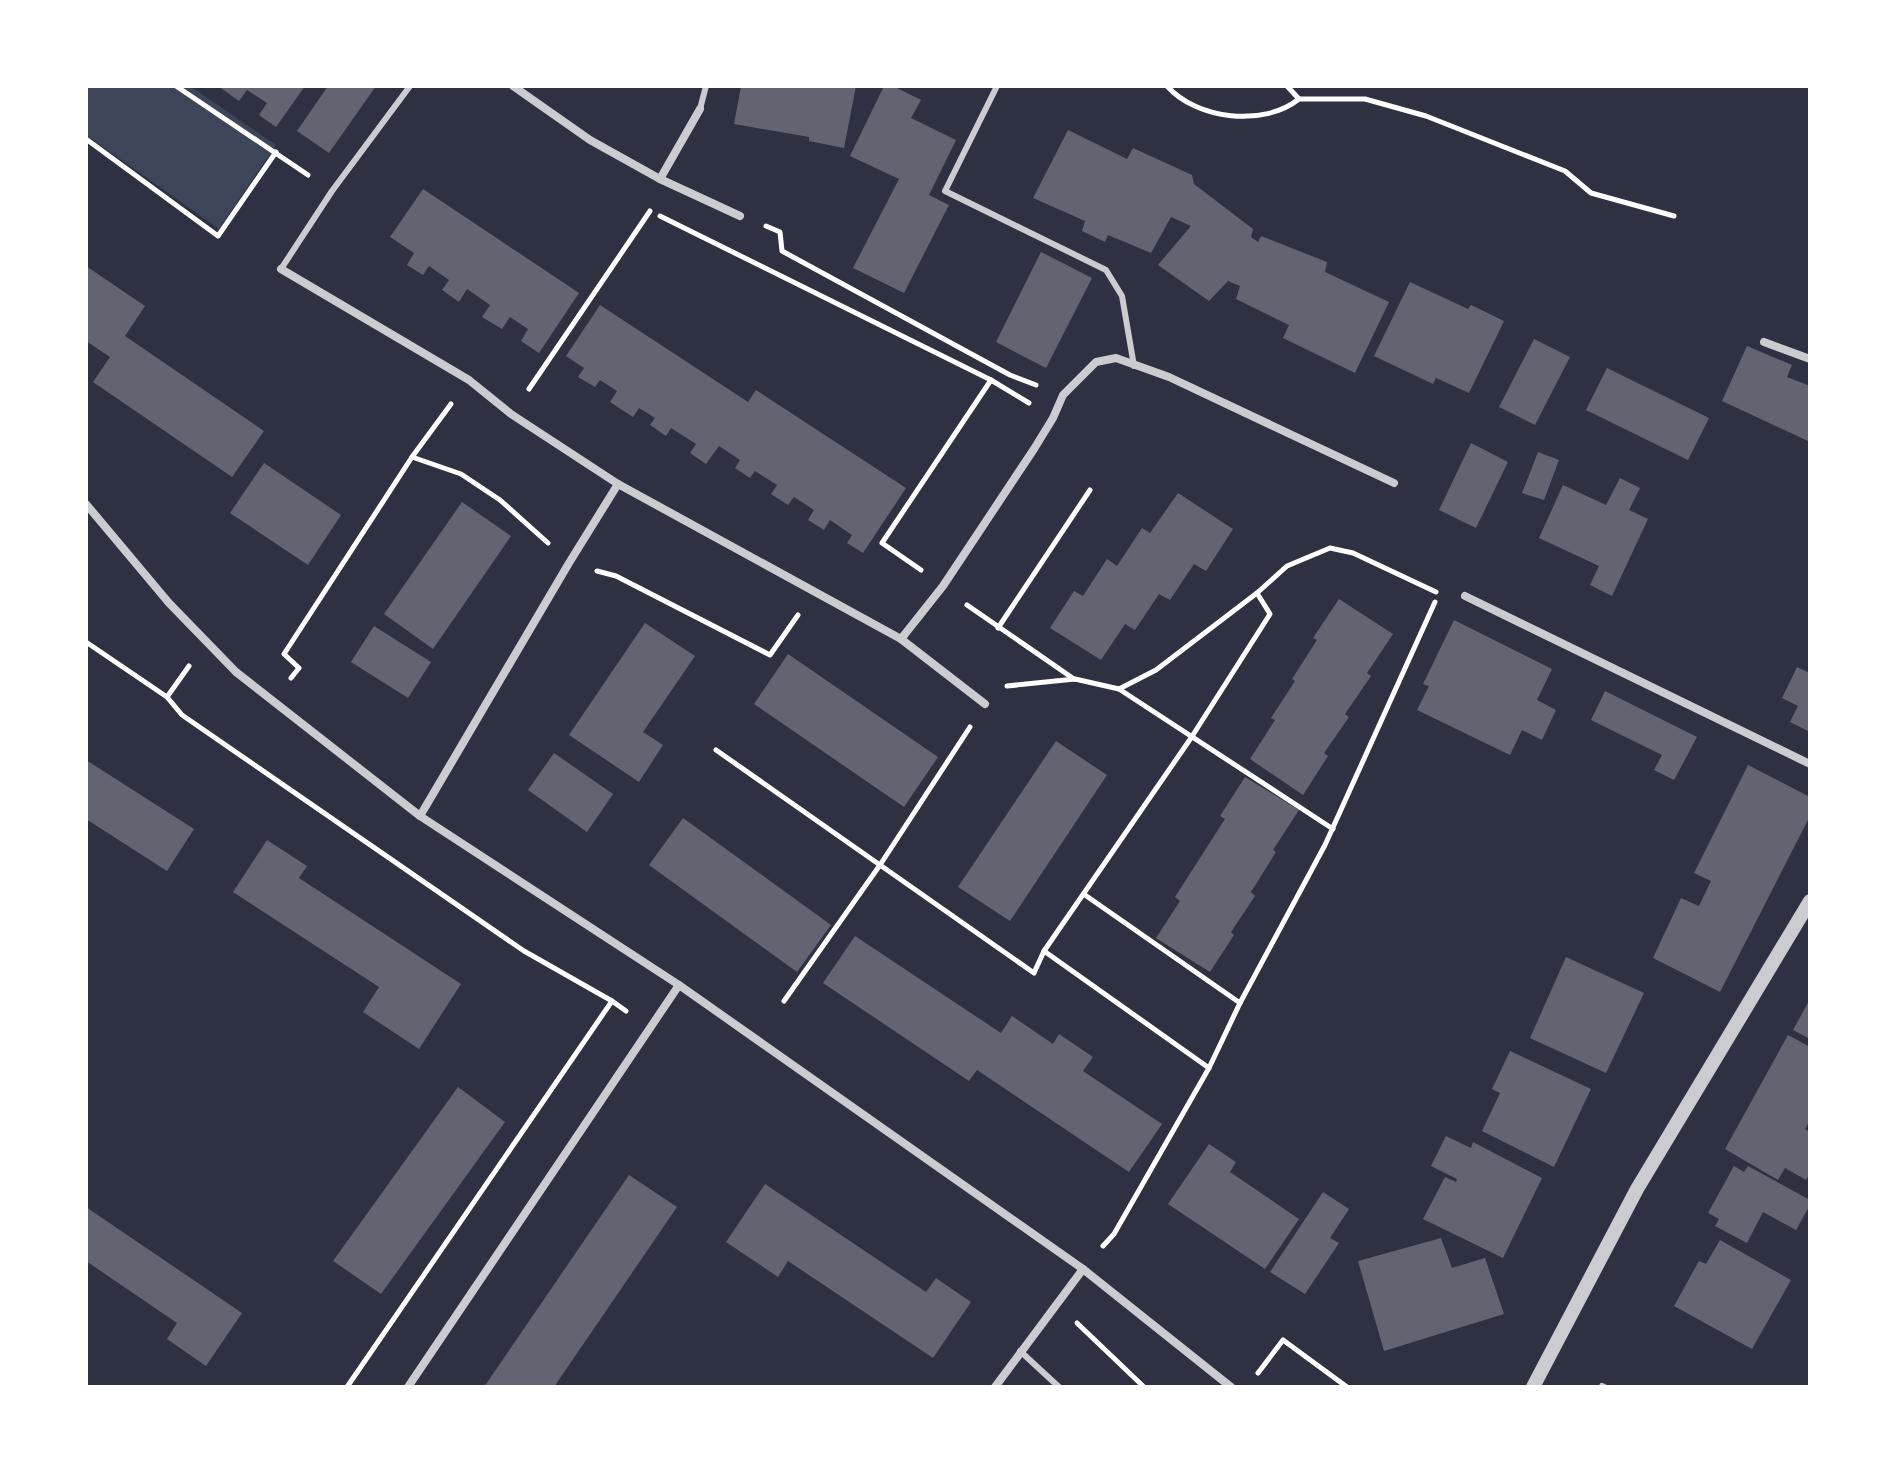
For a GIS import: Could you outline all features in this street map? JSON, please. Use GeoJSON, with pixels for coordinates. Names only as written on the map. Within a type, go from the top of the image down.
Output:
{"type":"FeatureCollection","features":[{"type":"Feature","properties":{"kind":"street"},"geometry":{"type":"LineString","coordinates":[[513,86],[590,140],[660,179],[740,216]]}},
{"type":"Feature","properties":{"kind":"street"},"geometry":{"type":"LineString","coordinates":[[660,179],[700,109]]}},
{"type":"Feature","properties":{"kind":"street"},"geometry":{"type":"LineString","coordinates":[[281,269],[469,380],[511,414],[618,484],[901,639],[985,704]]}},
{"type":"Feature","properties":{"kind":"street"},"geometry":{"type":"LineString","coordinates":[[1764,342],[1810,359]]}},
{"type":"Feature","properties":{"kind":"street"},"geometry":{"type":"LineString","coordinates":[[901,639],[943,586],[1053,418],[1063,395],[1096,362],[1116,358],[1169,377],[1394,483]]}},
{"type":"Feature","properties":{"kind":"street"},"geometry":{"type":"LineString","coordinates":[[420,816],[618,484]]}},
{"type":"Feature","properties":{"kind":"street"},"geometry":{"type":"LineString","coordinates":[[86,504],[169,603],[236,672],[420,816],[679,985],[1083,1269],[1231,1387]]}},
{"type":"Feature","properties":{"kind":"street"},"geometry":{"type":"LineString","coordinates":[[1465,596],[1810,764]]}},
{"type":"Feature","properties":{"kind":"street"},"geometry":{"type":"LineString","coordinates":[[1533,1387],[1637,1189],[1810,901]]}},
{"type":"Feature","properties":{"kind":"street"},"geometry":{"type":"LineString","coordinates":[[408,1387],[679,985]]}},
{"type":"Feature","properties":{"kind":"street"},"geometry":{"type":"LineString","coordinates":[[995,1387],[1083,1269]]}},
{"type":"Feature","properties":{"kind":"lane"},"geometry":{"type":"LineString","coordinates":[[281,269],[332,191],[410,86]]}},
{"type":"Feature","properties":{"kind":"lane"},"geometry":{"type":"LineString","coordinates":[[700,109],[706,86]]}},
{"type":"Feature","properties":{"kind":"lane"},"geometry":{"type":"LineString","coordinates":[[997,86],[945,191],[1106,270],[1122,296],[1134,366]]}},
{"type":"Feature","properties":{"kind":"lane"},"geometry":{"type":"LineString","coordinates":[[1020,1351],[1059,1387]]}},
{"type":"Feature","properties":{"kind":"path"},"geometry":{"type":"LineString","coordinates":[[176,86],[332,191]]}},
{"type":"Feature","properties":{"kind":"path"},"geometry":{"type":"LineString","coordinates":[[1167,86],[1190,104],[1218,115],[1258,116],[1290,106],[1299,99],[1365,99],[1426,116],[1565,171],[1591,193],[1674,216]]}},
{"type":"Feature","properties":{"kind":"path"},"geometry":{"type":"LineString","coordinates":[[1287,86],[1299,99]]}},
{"type":"Feature","properties":{"kind":"path"},"geometry":{"type":"LineString","coordinates":[[86,139],[218,236],[276,152]]}},
{"type":"Feature","properties":{"kind":"path"},"geometry":{"type":"LineString","coordinates":[[638,203],[991,380],[1053,418]]}},
{"type":"Feature","properties":{"kind":"path"},"geometry":{"type":"LineString","coordinates":[[511,414],[650,211]]}},
{"type":"Feature","properties":{"kind":"path"},"geometry":{"type":"LineString","coordinates":[[740,216],[780,232],[782,251],[1010,375],[1063,395]]}},
{"type":"Feature","properties":{"kind":"path"},"geometry":{"type":"LineString","coordinates":[[272,700],[299,668],[284,654],[412,457],[469,380]]}},
{"type":"Feature","properties":{"kind":"path"},"geometry":{"type":"LineString","coordinates":[[991,380],[882,543],[998,628],[1075,679]]}},
{"type":"Feature","properties":{"kind":"path"},"geometry":{"type":"LineString","coordinates":[[412,457],[461,474],[487,491],[569,563],[616,576],[770,655],[815,591]]}},
{"type":"Feature","properties":{"kind":"path"},"geometry":{"type":"LineString","coordinates":[[998,628],[1090,490]]}},
{"type":"Feature","properties":{"kind":"path"},"geometry":{"type":"LineString","coordinates":[[1083,1269],[1114,1234],[1209,1068],[1240,1003],[1333,829],[1439,594],[1353,553],[1330,548],[1287,566],[1257,593],[1156,670],[1119,689]]}},
{"type":"Feature","properties":{"kind":"path"},"geometry":{"type":"LineString","coordinates":[[716,750],[1034,973],[1044,951],[1191,738],[1270,614],[1257,593]]}},
{"type":"Feature","properties":{"kind":"path"},"geometry":{"type":"LineString","coordinates":[[86,642],[167,697],[182,715],[511,942],[612,1001],[648,1030]]}},
{"type":"Feature","properties":{"kind":"path"},"geometry":{"type":"LineString","coordinates":[[784,1001],[1000,686],[1075,679],[1119,689],[1333,829]]}},
{"type":"Feature","properties":{"kind":"path"},"geometry":{"type":"LineString","coordinates":[[1085,895],[1240,1003]]}},
{"type":"Feature","properties":{"kind":"path"},"geometry":{"type":"LineString","coordinates":[[1044,951],[1209,1068]]}},
{"type":"Feature","properties":{"kind":"path"},"geometry":{"type":"LineString","coordinates":[[347,1387],[612,1001]]}},
{"type":"Feature","properties":{"kind":"path"},"geometry":{"type":"LineString","coordinates":[[1056,1303],[1144,1387]]}},
{"type":"Feature","properties":{"kind":"path"},"geometry":{"type":"LineString","coordinates":[[1257,1375],[1283,1340],[1347,1387]]}},
{"type":"Feature","properties":{"kind":"shaded area"},"geometry":{"type":"Polygon","coordinates":[[[86,86],[190,86],[276,145],[219,229],[86,135],[86,86]]]}},
{"type":"Feature","properties":{"kind":"building"},"geometry":{"type":"Polygon","coordinates":[[[218,86],[305,86],[276,127],[259,115],[267,103],[247,90],[239,101],[218,86]]]}},
{"type":"Feature","properties":{"kind":"building"},"geometry":{"type":"Polygon","coordinates":[[[328,86],[376,86],[329,153],[297,131],[328,86]]]}},
{"type":"Feature","properties":{"kind":"building"},"geometry":{"type":"Polygon","coordinates":[[[741,86],[856,86],[844,148],[809,141],[809,137],[734,124],[741,86]]]}},
{"type":"Feature","properties":{"kind":"building"},"geometry":{"type":"Polygon","coordinates":[[[884,86],[893,86],[921,100],[911,118],[956,140],[929,195],[949,205],[904,293],[853,268],[899,179],[850,156],[884,86]]]}},
{"type":"Feature","properties":{"kind":"building"},"geometry":{"type":"Polygon","coordinates":[[[1068,130],[1127,159],[1133,148],[1192,175],[1194,184],[1253,229],[1251,237],[1258,242],[1261,236],[1327,262],[1325,272],[1389,302],[1355,373],[1283,338],[1289,325],[1236,299],[1240,286],[1228,281],[1209,301],[1158,265],[1191,226],[1171,217],[1151,253],[1108,235],[1105,242],[1082,231],[1085,221],[1033,198],[1068,130]]]}},
{"type":"Feature","properties":{"kind":"building"},"geometry":{"type":"Polygon","coordinates":[[[423,189],[579,293],[539,353],[521,341],[528,329],[510,317],[502,329],[482,317],[490,305],[467,289],[459,302],[442,290],[449,280],[429,266],[423,275],[407,265],[414,253],[390,237],[423,189]]]}},
{"type":"Feature","properties":{"kind":"building"},"geometry":{"type":"Polygon","coordinates":[[[1041,252],[1092,278],[1046,368],[996,342],[1041,252]]]}},
{"type":"Feature","properties":{"kind":"building"},"geometry":{"type":"Polygon","coordinates":[[[86,266],[145,306],[125,336],[264,431],[232,477],[93,382],[110,357],[86,341],[86,266]]]}},
{"type":"Feature","properties":{"kind":"building"},"geometry":{"type":"Polygon","coordinates":[[[1410,282],[1468,309],[1471,305],[1504,321],[1469,393],[1436,378],[1433,384],[1374,356],[1410,282]]]}},
{"type":"Feature","properties":{"kind":"building"},"geometry":{"type":"Polygon","coordinates":[[[600,305],[748,402],[756,390],[906,488],[863,553],[847,543],[852,535],[830,520],[824,530],[808,520],[814,510],[794,497],[788,505],[771,494],[777,485],[755,471],[750,478],[735,468],[740,460],[719,446],[706,464],[690,453],[696,444],[671,428],[666,436],[650,425],[655,418],[639,408],[633,417],[610,402],[617,391],[600,380],[595,387],[578,377],[584,368],[566,356],[600,305]]]}},
{"type":"Feature","properties":{"kind":"building"},"geometry":{"type":"Polygon","coordinates":[[[1534,339],[1570,357],[1535,425],[1499,407],[1534,339]]]}},
{"type":"Feature","properties":{"kind":"building"},"geometry":{"type":"Polygon","coordinates":[[[1747,346],[1792,365],[1787,377],[1810,386],[1810,442],[1722,401],[1747,346]]]}},
{"type":"Feature","properties":{"kind":"building"},"geometry":{"type":"Polygon","coordinates":[[[1607,368],[1709,418],[1688,460],[1586,410],[1607,368]]]}},
{"type":"Feature","properties":{"kind":"building"},"geometry":{"type":"Polygon","coordinates":[[[1471,443],[1508,462],[1476,528],[1439,510],[1471,443]]]}},
{"type":"Feature","properties":{"kind":"building"},"geometry":{"type":"Polygon","coordinates":[[[1538,452],[1559,460],[1544,500],[1522,493],[1538,452]]]}},
{"type":"Feature","properties":{"kind":"building"},"geometry":{"type":"Polygon","coordinates":[[[264,463],[341,515],[308,565],[230,513],[264,463]]]}},
{"type":"Feature","properties":{"kind":"building"},"geometry":{"type":"Polygon","coordinates":[[[1620,478],[1640,488],[1629,510],[1648,519],[1612,596],[1590,585],[1599,566],[1539,538],[1563,485],[1606,505],[1620,478]]]}},
{"type":"Feature","properties":{"kind":"building"},"geometry":{"type":"Polygon","coordinates":[[[1178,493],[1233,529],[1206,571],[1194,564],[1170,600],[1159,594],[1135,630],[1125,624],[1101,660],[1050,628],[1074,591],[1083,596],[1107,559],[1117,566],[1142,528],[1150,533],[1178,493]]]}},
{"type":"Feature","properties":{"kind":"building"},"geometry":{"type":"Polygon","coordinates":[[[462,502],[511,536],[433,649],[384,614],[462,502]]]}},
{"type":"Feature","properties":{"kind":"building"},"geometry":{"type":"Polygon","coordinates":[[[1339,599],[1393,634],[1367,673],[1371,676],[1345,714],[1349,717],[1324,753],[1328,756],[1303,795],[1250,759],[1275,720],[1271,718],[1295,681],[1292,679],[1317,640],[1313,638],[1339,599]]]}},
{"type":"Feature","properties":{"kind":"building"},"geometry":{"type":"Polygon","coordinates":[[[1454,620],[1552,669],[1537,700],[1556,710],[1542,740],[1522,730],[1510,755],[1417,710],[1429,686],[1423,684],[1454,620]]]}},
{"type":"Feature","properties":{"kind":"building"},"geometry":{"type":"Polygon","coordinates":[[[645,623],[695,656],[643,732],[663,745],[639,782],[569,735],[645,623]]]}},
{"type":"Feature","properties":{"kind":"building"},"geometry":{"type":"Polygon","coordinates":[[[374,626],[431,662],[408,698],[351,662],[374,626]]]}},
{"type":"Feature","properties":{"kind":"building"},"geometry":{"type":"Polygon","coordinates":[[[788,654],[938,757],[904,807],[754,704],[788,654]]]}},
{"type":"Feature","properties":{"kind":"building"},"geometry":{"type":"Polygon","coordinates":[[[1797,667],[1810,673],[1810,732],[1790,722],[1798,706],[1782,698],[1797,667]]]}},
{"type":"Feature","properties":{"kind":"building"},"geometry":{"type":"Polygon","coordinates":[[[1605,691],[1697,737],[1674,780],[1654,770],[1662,755],[1591,720],[1605,691]]]}},
{"type":"Feature","properties":{"kind":"building"},"geometry":{"type":"Polygon","coordinates":[[[1056,741],[1107,775],[1010,921],[958,887],[1056,741]]]}},
{"type":"Feature","properties":{"kind":"building"},"geometry":{"type":"Polygon","coordinates":[[[554,753],[613,794],[587,832],[528,790],[554,753]]]}},
{"type":"Feature","properties":{"kind":"building"},"geometry":{"type":"Polygon","coordinates":[[[86,760],[194,829],[167,871],[86,819],[86,760]]]}},
{"type":"Feature","properties":{"kind":"building"},"geometry":{"type":"Polygon","coordinates":[[[1748,765],[1810,797],[1810,816],[1720,992],[1653,958],[1681,898],[1699,906],[1711,881],[1694,873],[1748,765]]]}},
{"type":"Feature","properties":{"kind":"building"},"geometry":{"type":"Polygon","coordinates":[[[1245,777],[1299,810],[1273,850],[1276,852],[1251,892],[1255,896],[1210,972],[1156,938],[1180,901],[1175,897],[1225,819],[1220,816],[1245,777]]]}},
{"type":"Feature","properties":{"kind":"building"},"geometry":{"type":"Polygon","coordinates":[[[683,818],[831,925],[797,972],[649,865],[683,818]]]}},
{"type":"Feature","properties":{"kind":"building"},"geometry":{"type":"Polygon","coordinates":[[[267,840],[307,866],[299,878],[461,984],[419,1049],[363,1012],[379,987],[233,892],[267,840]]]}},
{"type":"Feature","properties":{"kind":"building"},"geometry":{"type":"Polygon","coordinates":[[[855,936],[1001,1033],[1012,1016],[1053,1044],[1059,1034],[1093,1057],[1083,1071],[1162,1124],[1129,1172],[977,1070],[969,1081],[823,983],[855,936]]]}},
{"type":"Feature","properties":{"kind":"building"},"geometry":{"type":"Polygon","coordinates":[[[1566,957],[1644,993],[1606,1073],[1530,1038],[1566,957]]]}},
{"type":"Feature","properties":{"kind":"building"},"geometry":{"type":"Polygon","coordinates":[[[1810,999],[1810,1039],[1793,1030],[1810,999]]]}},
{"type":"Feature","properties":{"kind":"building"},"geometry":{"type":"Polygon","coordinates":[[[1788,1035],[1810,1047],[1810,1120],[1805,1129],[1810,1132],[1810,1173],[1806,1180],[1785,1168],[1778,1180],[1725,1149],[1788,1035]]]}},
{"type":"Feature","properties":{"kind":"building"},"geometry":{"type":"Polygon","coordinates":[[[1510,1051],[1591,1089],[1554,1167],[1482,1131],[1500,1093],[1492,1089],[1510,1051]]]}},
{"type":"Feature","properties":{"kind":"building"},"geometry":{"type":"Polygon","coordinates":[[[458,1087],[505,1122],[381,1294],[333,1261],[458,1087]]]}},
{"type":"Feature","properties":{"kind":"building"},"geometry":{"type":"Polygon","coordinates":[[[1446,1136],[1471,1148],[1473,1142],[1542,1178],[1503,1258],[1423,1219],[1445,1177],[1456,1182],[1457,1179],[1431,1166],[1446,1136]]]}},
{"type":"Feature","properties":{"kind":"building"},"geometry":{"type":"Polygon","coordinates":[[[1209,1144],[1236,1162],[1230,1172],[1299,1219],[1265,1269],[1168,1204],[1209,1144]]]}},
{"type":"Feature","properties":{"kind":"building"},"geometry":{"type":"Polygon","coordinates":[[[1734,1166],[1744,1172],[1748,1166],[1810,1200],[1796,1230],[1763,1212],[1747,1243],[1715,1226],[1719,1219],[1708,1213],[1734,1166]]]}},
{"type":"Feature","properties":{"kind":"building"},"geometry":{"type":"Polygon","coordinates":[[[629,1175],[677,1207],[554,1387],[484,1387],[629,1175]]]}},
{"type":"Feature","properties":{"kind":"building"},"geometry":{"type":"Polygon","coordinates":[[[765,1184],[926,1292],[936,1278],[971,1302],[933,1358],[788,1261],[778,1277],[726,1242],[765,1184]]]}},
{"type":"Feature","properties":{"kind":"building"},"geometry":{"type":"Polygon","coordinates":[[[1323,1192],[1349,1209],[1330,1238],[1339,1243],[1305,1294],[1270,1272],[1323,1192]]]}},
{"type":"Feature","properties":{"kind":"building"},"geometry":{"type":"Polygon","coordinates":[[[86,1207],[242,1313],[206,1366],[167,1339],[177,1323],[86,1261],[86,1207]]]}},
{"type":"Feature","properties":{"kind":"building"},"geometry":{"type":"Polygon","coordinates":[[[1441,1238],[1452,1268],[1485,1258],[1504,1314],[1384,1351],[1358,1261],[1441,1238]]]}},
{"type":"Feature","properties":{"kind":"building"},"geometry":{"type":"Polygon","coordinates":[[[1720,1240],[1791,1280],[1752,1349],[1674,1306],[1699,1261],[1706,1264],[1720,1240]]]}}]}
